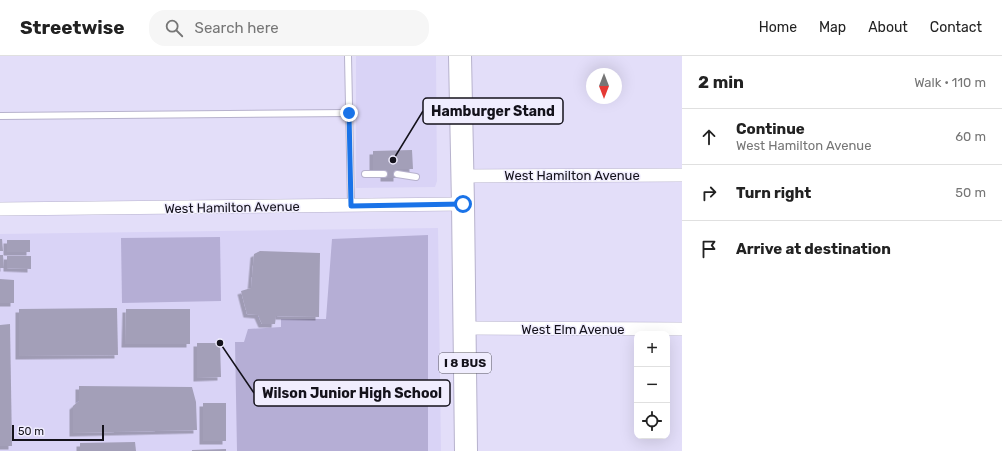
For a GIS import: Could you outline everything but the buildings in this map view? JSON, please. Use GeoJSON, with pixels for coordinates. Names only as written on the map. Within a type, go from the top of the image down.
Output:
{"type":"FeatureCollection","features":[{"type":"Feature","properties":{"kind":"highway","name":"I 8 BUS"},"geometry":{"type":"LineString","coordinates":[[460,56],[466,451]]}},
{"type":"Feature","properties":{"kind":"street","name":"West Hamilton Avenue"},"geometry":{"type":"LineString","coordinates":[[462,176],[682,175]]}},
{"type":"Feature","properties":{"kind":"street","name":"West Hamilton Avenue"},"geometry":{"type":"LineString","coordinates":[[0,209],[463,204]]}},
{"type":"Feature","properties":{"kind":"street","name":"West Elm Avenue"},"geometry":{"type":"LineString","coordinates":[[465,328],[682,329]]}},
{"type":"Feature","properties":{"kind":"lane"},"geometry":{"type":"LineString","coordinates":[[348,56],[351,206]]}},
{"type":"Feature","properties":{"kind":"lane"},"geometry":{"type":"LineString","coordinates":[[0,116],[349,113]]}},
{"type":"Feature","properties":{"kind":"lane"},"geometry":{"type":"LineString","coordinates":[[365,174],[384,174]]}},
{"type":"Feature","properties":{"kind":"lane"},"geometry":{"type":"LineString","coordinates":[[397,174],[416,176]]}},
{"type":"Feature","properties":{"kind":"shaded area"},"geometry":{"type":"Polygon","coordinates":[[[356,56],[436,56],[437,181],[435,187],[356,188],[356,56]]]}},
{"type":"Feature","properties":{"kind":"shaded area"},"geometry":{"type":"Polygon","coordinates":[[[438,228],[441,451],[0,451],[0,234],[438,228]]]}},
{"type":"Feature","properties":{"kind":"shaded area"},"geometry":{"type":"Polygon","coordinates":[[[428,235],[428,451],[237,451],[235,342],[244,342],[248,329],[281,327],[281,319],[326,319],[332,239],[428,235]]]}},
{"type":"Feature","properties":{"kind":"shaded area"},"geometry":{"type":"Polygon","coordinates":[[[220,237],[221,301],[122,303],[121,238],[220,237]]]}},
{"type":"Feature","properties":{"kind":"place","name":"Hamburger Stand"},"geometry":{"type":"Point","coordinates":[393,160]}},
{"type":"Feature","properties":{"kind":"place","name":"Wilson Junior High School"},"geometry":{"type":"Point","coordinates":[220,343]}},
{"type":"Feature","properties":{"kind":"route"},"geometry":{"type":"LineString","coordinates":[[349,113],[351,206],[463,204]]}}]}
